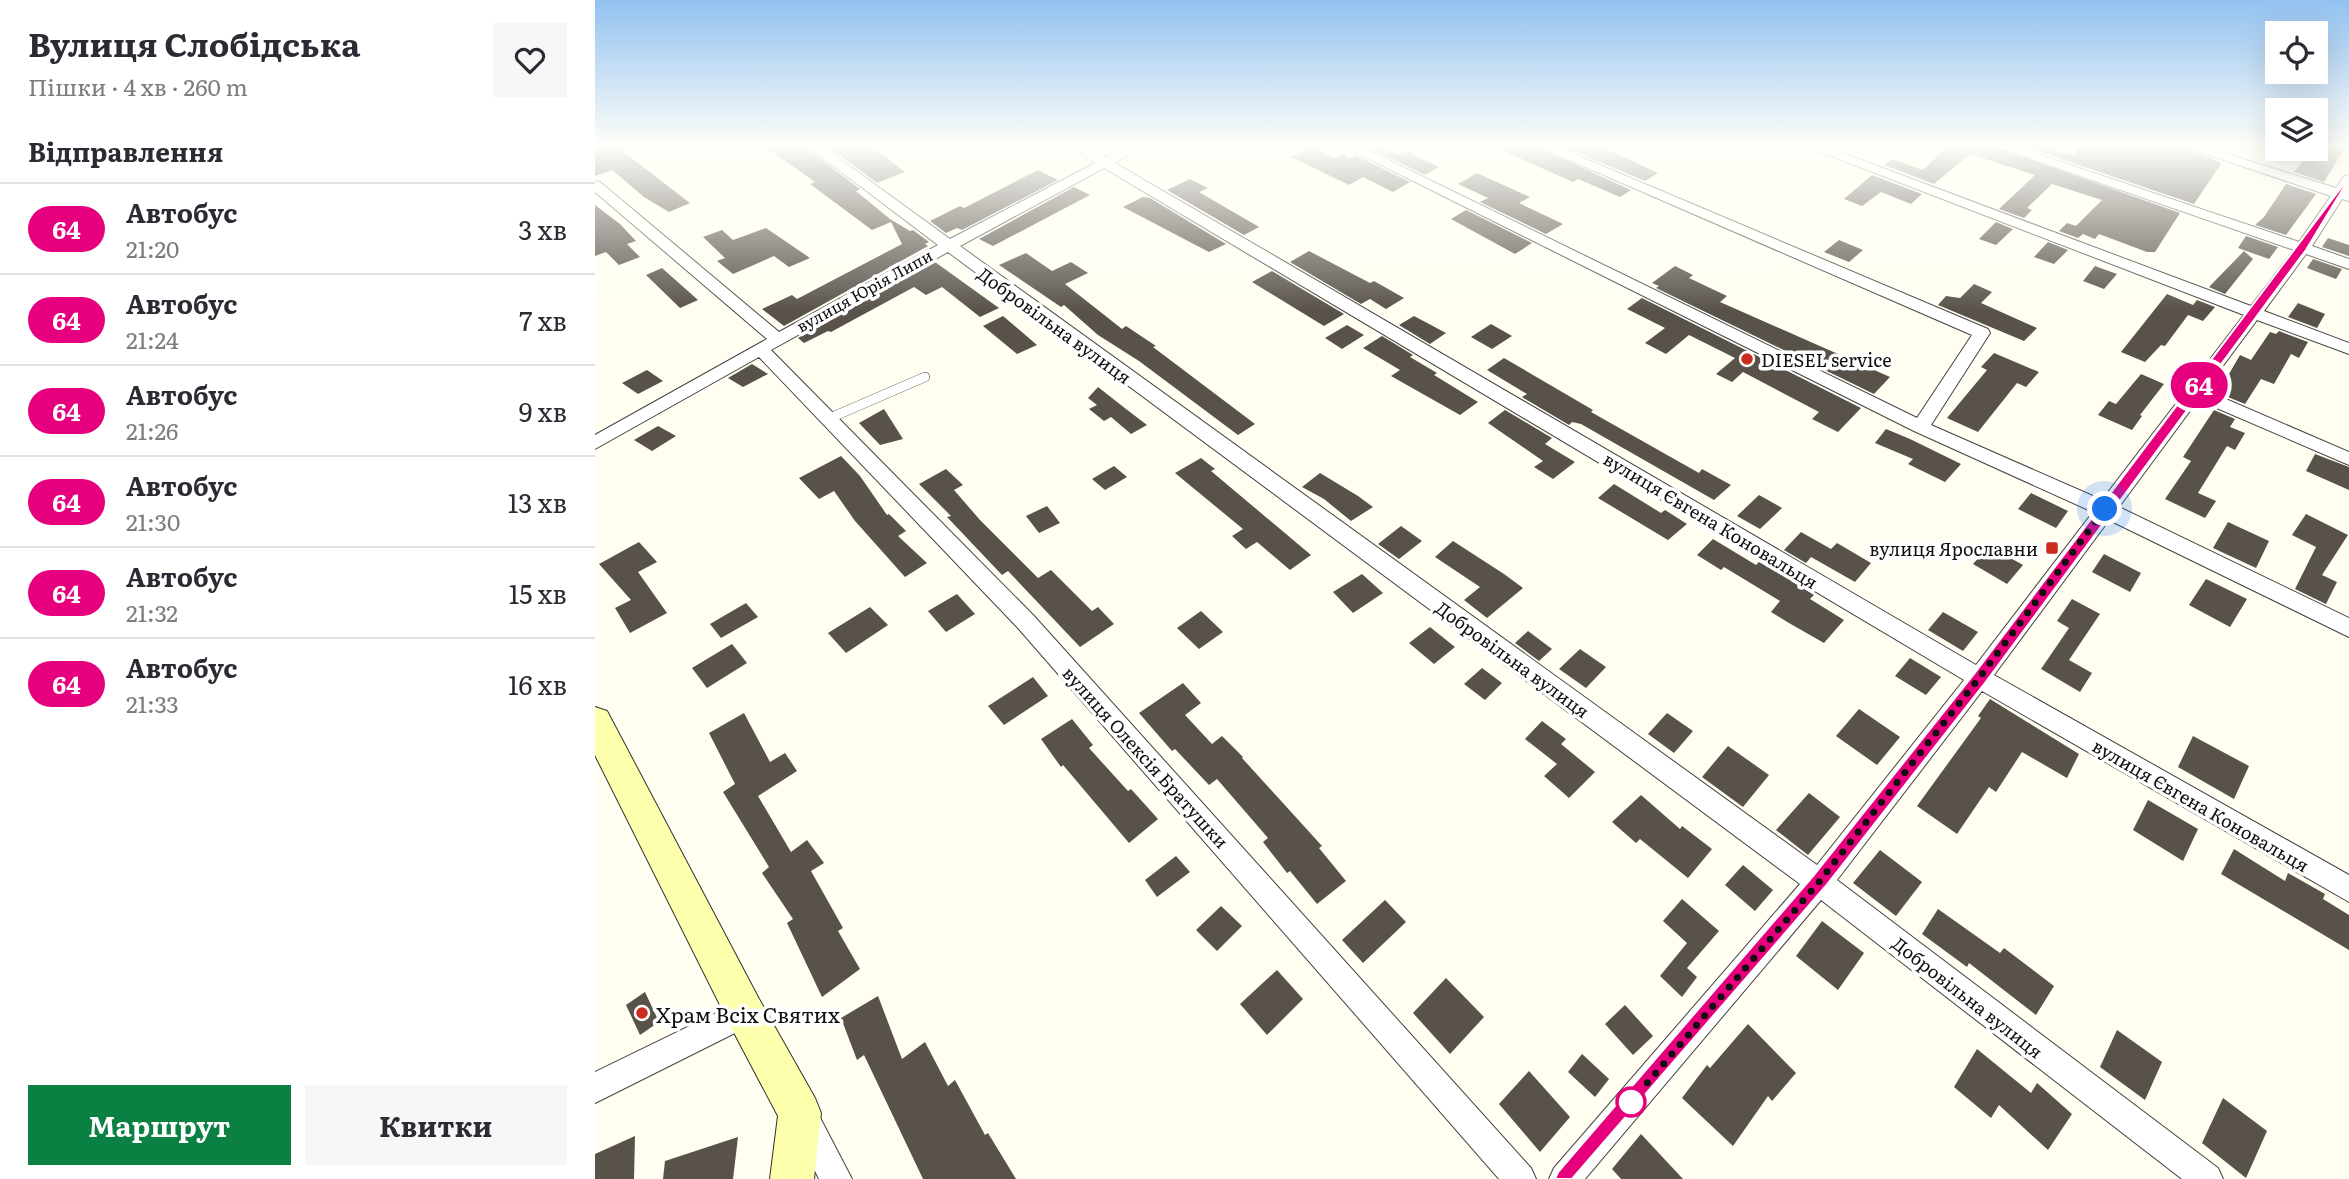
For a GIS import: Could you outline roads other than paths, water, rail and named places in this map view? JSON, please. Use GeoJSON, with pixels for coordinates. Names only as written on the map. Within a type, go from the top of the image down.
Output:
{"type":"FeatureCollection","features":[{"type":"Feature","properties":{"kind":"main road"},"geometry":{"type":"LineString","coordinates":[[595,721],[745,1013],[800,1113],[792,1179]]}},
{"type":"Feature","properties":{"kind":"street","name":"вулиця Олексія Братушки"},"geometry":{"type":"LineString","coordinates":[[614,201],[768,343],[830,418],[1026,622],[1520,1179]]}},
{"type":"Feature","properties":{"kind":"street","name":"Добровільна вулиця"},"geometry":{"type":"LineString","coordinates":[[887,201],[1819,882],[2207,1179]]}},
{"type":"Feature","properties":{"kind":"street","name":"вулиця Юрія Липи"},"geometry":{"type":"LineString","coordinates":[[595,443],[768,343],[1031,201]]}},
{"type":"Feature","properties":{"kind":"street","name":"вулиця Євгена Коновальця"},"geometry":{"type":"LineString","coordinates":[[1170,201],[1979,678],[2349,889]]}},
{"type":"Feature","properties":{"kind":"street"},"geometry":{"type":"LineString","coordinates":[[1461,201],[1920,427],[2105,509],[2349,628]]}},
{"type":"Feature","properties":{"kind":"street"},"geometry":{"type":"LineString","coordinates":[[1672,201],[1982,333],[1920,427]]}},
{"type":"Feature","properties":{"kind":"street"},"geometry":{"type":"LineString","coordinates":[[1957,201],[2349,349]]}},
{"type":"Feature","properties":{"kind":"street"},"geometry":{"type":"LineString","coordinates":[[2163,201],[2349,264]]}},
{"type":"Feature","properties":{"kind":"street"},"geometry":{"type":"LineString","coordinates":[[1565,1179],[1819,882],[1979,678],[2338,201]]}},
{"type":"Feature","properties":{"kind":"street"},"geometry":{"type":"LineString","coordinates":[[2194,392],[2349,459]]}},
{"type":"Feature","properties":{"kind":"street"},"geometry":{"type":"LineString","coordinates":[[595,1088],[745,1013]]}},
{"type":"Feature","properties":{"kind":"street"},"geometry":{"type":"LineString","coordinates":[[800,1113],[836,1179]]}},
{"type":"Feature","properties":{"kind":"lane"},"geometry":{"type":"LineString","coordinates":[[830,418],[925,377]]}},
{"type":"Feature","properties":{"kind":"place","name":"DIESEL service"},"geometry":{"type":"Point","coordinates":[1747,359]}},
{"type":"Feature","properties":{"kind":"place","name":"вулиця Ярославни"},"geometry":{"type":"Point","coordinates":[2052,548]}},
{"type":"Feature","properties":{"kind":"place","name":"Храм Всіх Святих"},"geometry":{"type":"Point","coordinates":[642,1013]}}]}
